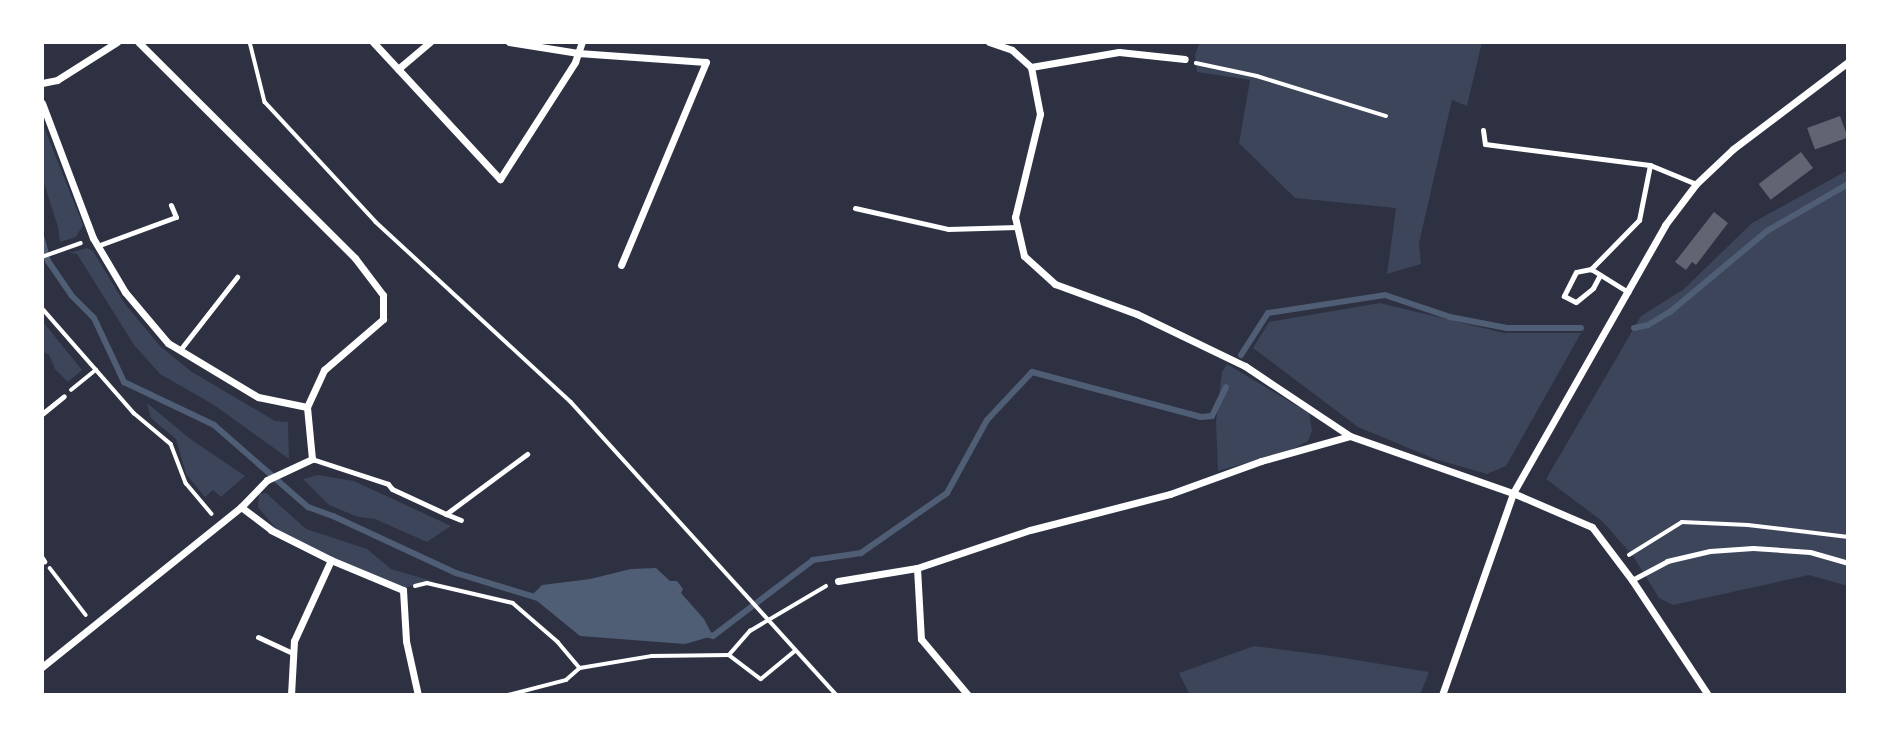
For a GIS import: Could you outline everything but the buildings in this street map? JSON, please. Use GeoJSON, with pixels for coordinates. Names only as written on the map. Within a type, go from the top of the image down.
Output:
{"type":"FeatureCollection","features":[{"type":"Feature","properties":{"kind":"street"},"geometry":{"type":"LineString","coordinates":[[42,83],[57,80],[117,42]]}},
{"type":"Feature","properties":{"kind":"street"},"geometry":{"type":"LineString","coordinates":[[42,667],[241,507],[267,480],[312,459],[307,407],[324,370],[383,319],[383,295],[355,258],[138,42]]}},
{"type":"Feature","properties":{"kind":"street"},"geometry":{"type":"LineString","coordinates":[[373,42],[500,178],[578,53],[582,42]]}},
{"type":"Feature","properties":{"kind":"street"},"geometry":{"type":"LineString","coordinates":[[398,69],[430,42]]}},
{"type":"Feature","properties":{"kind":"street"},"geometry":{"type":"LineString","coordinates":[[509,42],[578,53],[706,62],[621,265]]}},
{"type":"Feature","properties":{"kind":"street"},"geometry":{"type":"LineString","coordinates":[[989,42],[1012,50],[1031,67],[1040,114],[1015,217],[1024,256],[1055,284],[1137,314],[1245,366],[1350,436],[1513,493],[1592,527],[1632,580],[1708,695]]}},
{"type":"Feature","properties":{"kind":"street"},"geometry":{"type":"LineString","coordinates":[[1031,67],[1119,52],[1185,59]]}},
{"type":"Feature","properties":{"kind":"street"},"geometry":{"type":"LineString","coordinates":[[1442,695],[1513,493],[1665,225],[1696,184],[1734,149],[1848,62]]}},
{"type":"Feature","properties":{"kind":"street"},"geometry":{"type":"LineString","coordinates":[[42,103],[95,242],[125,292],[168,343],[258,397],[307,407]]}},
{"type":"Feature","properties":{"kind":"street"},"geometry":{"type":"LineString","coordinates":[[838,581],[917,568],[1030,530],[1170,494],[1261,461],[1350,436]]}},
{"type":"Feature","properties":{"kind":"street"},"geometry":{"type":"LineString","coordinates":[[241,507],[271,530],[331,560],[404,590],[406,641],[418,695]]}},
{"type":"Feature","properties":{"kind":"street"},"geometry":{"type":"LineString","coordinates":[[291,695],[294,641],[331,560]]}},
{"type":"Feature","properties":{"kind":"street"},"geometry":{"type":"LineString","coordinates":[[917,568],[921,639],[968,695]]}},
{"type":"Feature","properties":{"kind":"lane"},"geometry":{"type":"LineString","coordinates":[[1483,130],[1485,144],[1650,165],[1696,184]]}},
{"type":"Feature","properties":{"kind":"lane"},"geometry":{"type":"LineString","coordinates":[[1600,275],[1593,288],[1576,302],[1564,296],[1576,272],[1591,269],[1639,220],[1650,165]]}},
{"type":"Feature","properties":{"kind":"lane"},"geometry":{"type":"LineString","coordinates":[[95,242],[176,217],[172,205]]}},
{"type":"Feature","properties":{"kind":"lane"},"geometry":{"type":"LineString","coordinates":[[855,208],[948,229],[1017,227]]}},
{"type":"Feature","properties":{"kind":"lane"},"geometry":{"type":"LineString","coordinates":[[1591,269],[1628,292]]}},
{"type":"Feature","properties":{"kind":"lane"},"geometry":{"type":"LineString","coordinates":[[180,350],[237,277]]}},
{"type":"Feature","properties":{"kind":"lane"},"geometry":{"type":"LineString","coordinates":[[42,414],[64,396]]}},
{"type":"Feature","properties":{"kind":"lane"},"geometry":{"type":"LineString","coordinates":[[446,514],[527,454]]}},
{"type":"Feature","properties":{"kind":"lane"},"geometry":{"type":"LineString","coordinates":[[312,459],[388,484],[392,489],[461,520]]}},
{"type":"Feature","properties":{"kind":"lane"},"geometry":{"type":"LineString","coordinates":[[1632,580],[1667,561],[1710,551],[1753,548],[1810,552],[1848,563]]}},
{"type":"Feature","properties":{"kind":"lane"},"geometry":{"type":"LineString","coordinates":[[258,637],[293,653]]}},
{"type":"Feature","properties":{"kind":"path"},"geometry":{"type":"LineString","coordinates":[[250,42],[265,102],[376,222],[571,402],[700,548],[751,599],[837,695]]}},
{"type":"Feature","properties":{"kind":"path"},"geometry":{"type":"LineString","coordinates":[[1185,59],[1210,68],[1257,76],[1386,116]]}},
{"type":"Feature","properties":{"kind":"path"},"geometry":{"type":"LineString","coordinates":[[42,257],[59,250],[95,242]]}},
{"type":"Feature","properties":{"kind":"path"},"geometry":{"type":"LineString","coordinates":[[42,309],[134,413],[171,444],[186,483],[220,524]]}},
{"type":"Feature","properties":{"kind":"path"},"geometry":{"type":"LineString","coordinates":[[42,320],[48,315]]}},
{"type":"Feature","properties":{"kind":"path"},"geometry":{"type":"LineString","coordinates":[[64,396],[96,370]]}},
{"type":"Feature","properties":{"kind":"path"},"geometry":{"type":"LineString","coordinates":[[1618,562],[1682,522],[1748,525],[1848,537]]}},
{"type":"Feature","properties":{"kind":"path"},"geometry":{"type":"LineString","coordinates":[[43,559],[94,625]]}},
{"type":"Feature","properties":{"kind":"path"},"geometry":{"type":"LineString","coordinates":[[729,655],[750,631],[813,592],[838,581]]}},
{"type":"Feature","properties":{"kind":"path"},"geometry":{"type":"LineString","coordinates":[[404,590],[427,583],[513,603],[558,642],[580,668]]}},
{"type":"Feature","properties":{"kind":"path"},"geometry":{"type":"LineString","coordinates":[[508,695],[566,680],[580,668],[652,656],[729,655],[761,679],[795,651]]}},
{"type":"Feature","properties":{"kind":"shaded area"},"geometry":{"type":"Polygon","coordinates":[[[1200,42],[1482,42],[1467,106],[1452,100],[1419,243],[1421,264],[1387,274],[1396,208],[1295,198],[1239,143],[1250,80],[1197,72],[1195,55],[1200,42]]]}},
{"type":"Feature","properties":{"kind":"shaded area"},"geometry":{"type":"Polygon","coordinates":[[[42,122],[83,225],[76,237],[60,242],[42,177],[42,122]]]}},
{"type":"Feature","properties":{"kind":"shaded area"},"geometry":{"type":"Polygon","coordinates":[[[1848,170],[1848,586],[1809,575],[1673,605],[1659,598],[1633,556],[1602,521],[1546,479],[1641,316],[1684,289],[1752,223],[1848,170]]]}},
{"type":"Feature","properties":{"kind":"shaded area"},"geometry":{"type":"Polygon","coordinates":[[[87,248],[93,251],[125,304],[160,346],[192,372],[275,421],[288,422],[289,459],[214,405],[160,374],[134,345],[77,254],[69,253],[87,248]]]}},
{"type":"Feature","properties":{"kind":"shaded area"},"geometry":{"type":"Polygon","coordinates":[[[1380,303],[1504,333],[1581,333],[1506,466],[1487,474],[1435,459],[1358,427],[1253,348],[1269,322],[1380,303]]]}},
{"type":"Feature","properties":{"kind":"shaded area"},"geometry":{"type":"Polygon","coordinates":[[[44,323],[82,370],[68,382],[55,369],[49,355],[42,351],[44,323]]]}},
{"type":"Feature","properties":{"kind":"shaded area"},"geometry":{"type":"Polygon","coordinates":[[[1227,364],[1309,413],[1312,431],[1308,441],[1289,451],[1218,471],[1216,421],[1222,372],[1227,364]]]}},
{"type":"Feature","properties":{"kind":"shaded area"},"geometry":{"type":"Polygon","coordinates":[[[147,403],[189,438],[245,476],[221,497],[213,490],[205,497],[186,474],[176,439],[151,418],[147,403]]]}},
{"type":"Feature","properties":{"kind":"shaded area"},"geometry":{"type":"Polygon","coordinates":[[[318,475],[354,481],[451,526],[427,542],[375,519],[358,517],[329,505],[303,479],[318,475]]]}},
{"type":"Feature","properties":{"kind":"shaded area"},"geometry":{"type":"Polygon","coordinates":[[[266,493],[306,529],[367,549],[391,569],[435,582],[402,588],[280,533],[258,507],[259,494],[266,493]]]}},
{"type":"Feature","properties":{"kind":"shaded area"},"geometry":{"type":"Polygon","coordinates":[[[656,568],[670,581],[677,581],[683,589],[681,593],[704,619],[713,636],[685,644],[580,636],[531,596],[542,585],[590,579],[631,569],[656,568]]]}},
{"type":"Feature","properties":{"kind":"shaded area"},"geometry":{"type":"Polygon","coordinates":[[[1254,646],[1429,672],[1420,695],[1190,695],[1179,673],[1254,646]]]}},
{"type":"Feature","properties":{"kind":"waterway"},"geometry":{"type":"LineString","coordinates":[[1634,328],[1648,325],[1670,312],[1767,231],[1848,184]]}},
{"type":"Feature","properties":{"kind":"waterway"},"geometry":{"type":"LineString","coordinates":[[42,239],[48,261],[72,296],[94,318],[124,382],[214,425],[308,507],[456,573],[538,598]]}},
{"type":"Feature","properties":{"kind":"waterway"},"geometry":{"type":"LineString","coordinates":[[1241,355],[1268,313],[1385,295],[1450,317],[1507,328],[1581,328]]}},
{"type":"Feature","properties":{"kind":"waterway"},"geometry":{"type":"LineString","coordinates":[[706,634],[713,636],[813,560],[861,553],[947,493],[987,420],[1032,372],[1201,417],[1212,416],[1226,387]]}}]}
